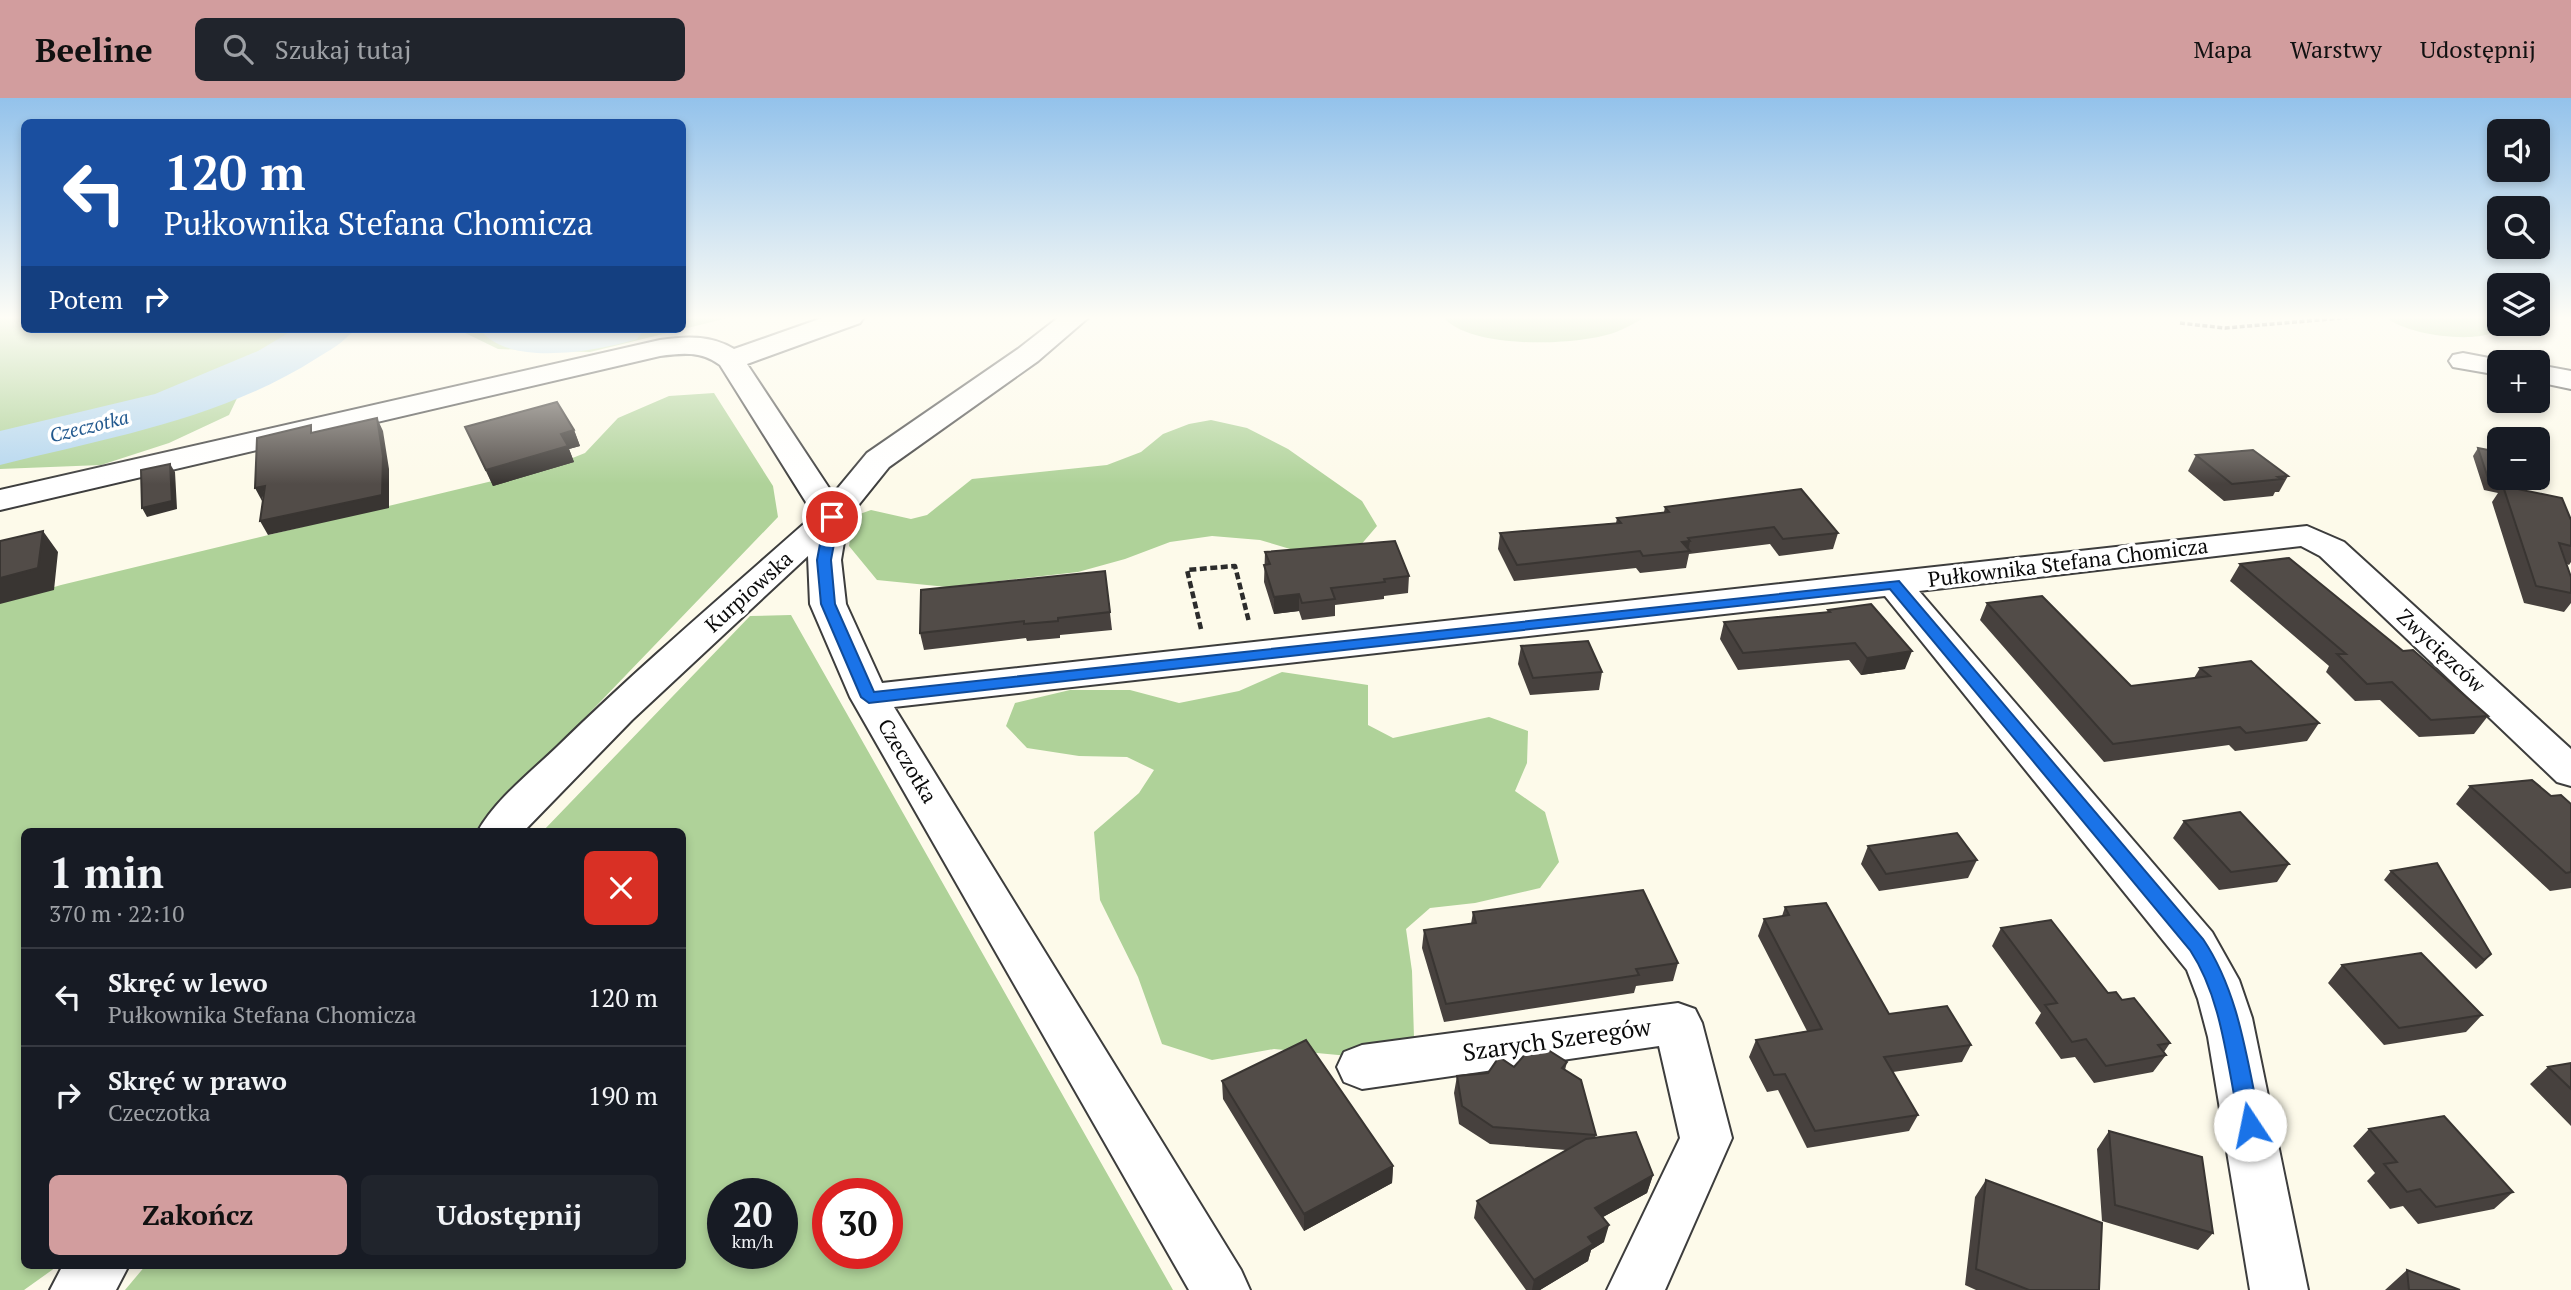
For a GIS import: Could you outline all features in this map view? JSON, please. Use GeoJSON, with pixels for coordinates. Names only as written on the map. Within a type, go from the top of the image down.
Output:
{"type":"FeatureCollection","features":[{"type":"Feature","properties":{"kind":"street"},"geometry":{"type":"LineString","coordinates":[[0,500],[553,373]]}},
{"type":"Feature","properties":{"kind":"street"},"geometry":{"type":"LineString","coordinates":[[739,373],[832,517]]}},
{"type":"Feature","properties":{"kind":"street","name":"Kurpiowska"},"geometry":{"type":"LineString","coordinates":[[502,828],[634,696],[832,517],[875,463],[935,417],[1006,373]]}},
{"type":"Feature","properties":{"kind":"street"},"geometry":{"type":"LineString","coordinates":[[2550,377],[2570,382]]}},
{"type":"Feature","properties":{"kind":"street","name":"Czeczotka"},"geometry":{"type":"LineString","coordinates":[[832,517],[824,560],[828,604],[869,697],[1221,1290]]}},
{"type":"Feature","properties":{"kind":"street","name":"Pułkownika Stefana Chomicza"},"geometry":{"type":"LineString","coordinates":[[869,697],[2307,536]]}},
{"type":"Feature","properties":{"kind":"street","name":"Zwycięzców"},"geometry":{"type":"LineString","coordinates":[[2307,536],[2332,549],[2571,772]]}},
{"type":"Feature","properties":{"kind":"street"},"geometry":{"type":"LineString","coordinates":[[1894,584],[2196,945],[2212,968],[2222,993],[2239,1069],[2260,1171],[2279,1290]]}},
{"type":"Feature","properties":{"kind":"street","name":"Szarych Szeregów"},"geometry":{"type":"LineString","coordinates":[[1362,1067],[1678,1023],[1706,1138],[1636,1290]]}},
{"type":"Feature","properties":{"kind":"street"},"geometry":{"type":"LineString","coordinates":[[79,1290],[97,1269]]}},
{"type":"Feature","properties":{"kind":"green space"},"geometry":{"type":"Polygon","coordinates":[[[0,373],[279,373],[241,390],[229,415],[169,443],[101,465],[0,469],[0,373]]]}},
{"type":"Feature","properties":{"kind":"green space"},"geometry":{"type":"Polygon","coordinates":[[[714,393],[773,486],[778,517],[479,828],[21,828],[21,1269],[53,1269],[24,1290],[0,1290],[0,603],[61,585],[550,467],[585,453],[618,418],[669,396],[714,393]]]}},
{"type":"Feature","properties":{"kind":"green space"},"geometry":{"type":"Polygon","coordinates":[[[1211,420],[1247,428],[1288,449],[1362,501],[1377,526],[1359,547],[1307,554],[1260,540],[1212,536],[1170,542],[1125,559],[1078,572],[947,587],[877,580],[849,546],[854,516],[871,510],[911,519],[927,515],[972,479],[1107,465],[1141,452],[1163,434],[1189,424],[1211,420]]]}},
{"type":"Feature","properties":{"kind":"green space"},"geometry":{"type":"Polygon","coordinates":[[[791,615],[1173,1290],[125,1290],[143,1269],[686,1269],[686,828],[546,828],[750,616],[791,615]]]}},
{"type":"Feature","properties":{"kind":"green space"},"geometry":{"type":"Polygon","coordinates":[[[1282,672],[1368,685],[1368,725],[1393,738],[1489,717],[1528,731],[1527,763],[1515,791],[1545,812],[1559,862],[1540,888],[1475,903],[1430,908],[1406,929],[1412,971],[1414,1038],[1381,1059],[1274,1049],[1212,1060],[1162,1044],[1138,977],[1100,900],[1094,832],[1139,793],[1154,770],[1127,757],[1079,756],[1027,748],[1006,726],[1015,703],[1070,690],[1130,690],[1179,703],[1239,691],[1282,672]]]}},
{"type":"Feature","properties":{"kind":"building"},"geometry":{"type":"Polygon","coordinates":[[[557,402],[574,430],[561,434],[568,446],[486,470],[465,427],[557,402]]]}},
{"type":"Feature","properties":{"kind":"building"},"geometry":{"type":"Polygon","coordinates":[[[377,418],[383,456],[382,495],[260,521],[265,486],[255,488],[257,438],[311,425],[311,433],[377,418]]]}},
{"type":"Feature","properties":{"kind":"building"},"geometry":{"type":"Polygon","coordinates":[[[2478,448],[2487,450],[2487,475],[2478,448]]]}},
{"type":"Feature","properties":{"kind":"building"},"geometry":{"type":"Polygon","coordinates":[[[2253,450],[2288,476],[2278,477],[2282,479],[2232,484],[2196,455],[2253,450]]]}},
{"type":"Feature","properties":{"kind":"building"},"geometry":{"type":"Polygon","coordinates":[[[170,464],[172,501],[142,508],[141,470],[170,464]]]}},
{"type":"Feature","properties":{"kind":"building"},"geometry":{"type":"Polygon","coordinates":[[[1801,489],[1838,533],[1783,539],[1774,527],[1688,538],[1690,541],[1682,542],[1690,551],[1643,556],[1640,551],[1517,565],[1500,533],[1621,523],[1617,518],[1669,512],[1665,507],[1801,489]]]}},
{"type":"Feature","properties":{"kind":"building"},"geometry":{"type":"Polygon","coordinates":[[[2504,490],[2523,490],[2562,498],[2571,520],[2571,546],[2559,543],[2571,577],[2571,593],[2536,586],[2504,490]]]}},
{"type":"Feature","properties":{"kind":"building"},"geometry":{"type":"Polygon","coordinates":[[[43,531],[38,568],[0,578],[0,541],[43,531]]]}},
{"type":"Feature","properties":{"kind":"building"},"geometry":{"type":"Polygon","coordinates":[[[1395,541],[1409,576],[1384,579],[1385,582],[1331,588],[1335,599],[1302,603],[1299,594],[1274,597],[1264,565],[1270,564],[1265,552],[1395,541]]]}},
{"type":"Feature","properties":{"kind":"building"},"geometry":{"type":"Polygon","coordinates":[[[2289,558],[2403,651],[2413,650],[2488,716],[2431,720],[2392,682],[2367,684],[2337,654],[2346,654],[2240,564],[2289,558]]]}},
{"type":"Feature","properties":{"kind":"building"},"geometry":{"type":"Polygon","coordinates":[[[1105,571],[1110,612],[1058,618],[1058,621],[1024,624],[1024,621],[920,633],[921,590],[1105,571]]]}},
{"type":"Feature","properties":{"kind":"building"},"geometry":{"type":"Polygon","coordinates":[[[2042,596],[2131,686],[2210,676],[2200,668],[2251,661],[2319,723],[2246,733],[2240,727],[2113,744],[1987,603],[2042,596]]]}},
{"type":"Feature","properties":{"kind":"building"},"geometry":{"type":"Polygon","coordinates":[[[1871,604],[1912,651],[1867,658],[1855,643],[1743,653],[1724,622],[1830,612],[1828,610],[1871,604]]]}},
{"type":"Feature","properties":{"kind":"building"},"geometry":{"type":"Polygon","coordinates":[[[1588,641],[1602,672],[1533,678],[1521,646],[1588,641]]]}},
{"type":"Feature","properties":{"kind":"building"},"geometry":{"type":"Polygon","coordinates":[[[2532,780],[2551,796],[2561,795],[2571,804],[2571,872],[2566,873],[2470,786],[2532,780]]]}},
{"type":"Feature","properties":{"kind":"building"},"geometry":{"type":"Polygon","coordinates":[[[2240,812],[2289,864],[2231,872],[2184,821],[2240,812]]]}},
{"type":"Feature","properties":{"kind":"building"},"geometry":{"type":"Polygon","coordinates":[[[1957,833],[1977,860],[1886,874],[1868,846],[1957,833]]]}},
{"type":"Feature","properties":{"kind":"building"},"geometry":{"type":"Polygon","coordinates":[[[2437,863],[2491,954],[2484,960],[2391,871],[2437,863]]]}},
{"type":"Feature","properties":{"kind":"building"},"geometry":{"type":"Polygon","coordinates":[[[1643,890],[1678,963],[1636,969],[1639,975],[1446,1004],[1424,930],[1476,923],[1473,912],[1643,890]]]}},
{"type":"Feature","properties":{"kind":"building"},"geometry":{"type":"Polygon","coordinates":[[[1826,903],[1889,1014],[1947,1006],[1971,1045],[1884,1057],[1918,1115],[1815,1131],[1785,1074],[1774,1075],[1756,1040],[1822,1029],[1764,919],[1789,915],[1785,907],[1826,903]]]}},
{"type":"Feature","properties":{"kind":"building"},"geometry":{"type":"Polygon","coordinates":[[[2051,920],[2108,993],[2116,992],[2122,1000],[2134,998],[2170,1043],[2158,1045],[2166,1055],[2106,1066],[2086,1039],[2072,1042],[2045,1005],[2057,1003],[2001,928],[2051,920]]]}},
{"type":"Feature","properties":{"kind":"building"},"geometry":{"type":"Polygon","coordinates":[[[2421,953],[2482,1015],[2399,1028],[2342,965],[2421,953]]]}},
{"type":"Feature","properties":{"kind":"building"},"geometry":{"type":"Polygon","coordinates":[[[1306,1040],[1393,1166],[1304,1214],[1222,1081],[1306,1040]]]}},
{"type":"Feature","properties":{"kind":"building"},"geometry":{"type":"Polygon","coordinates":[[[1545,1048],[1567,1062],[1562,1068],[1581,1080],[1596,1135],[1493,1127],[1462,1106],[1457,1076],[1488,1073],[1499,1057],[1514,1067],[1528,1051],[1545,1048]]]}},
{"type":"Feature","properties":{"kind":"building"},"geometry":{"type":"Polygon","coordinates":[[[2571,1063],[2571,1089],[2548,1067],[2571,1063]]]}},
{"type":"Feature","properties":{"kind":"building"},"geometry":{"type":"Polygon","coordinates":[[[2444,1116],[2513,1192],[2436,1207],[2420,1189],[2407,1192],[2384,1164],[2397,1162],[2369,1129],[2444,1116]]]}},
{"type":"Feature","properties":{"kind":"building"},"geometry":{"type":"Polygon","coordinates":[[[2109,1131],[2202,1157],[2213,1233],[2115,1205],[2109,1131]]]}},
{"type":"Feature","properties":{"kind":"building"},"geometry":{"type":"Polygon","coordinates":[[[1636,1132],[1653,1175],[1595,1208],[1609,1225],[1588,1237],[1593,1244],[1534,1280],[1477,1201],[1586,1139],[1636,1132]]]}},
{"type":"Feature","properties":{"kind":"building"},"geometry":{"type":"Polygon","coordinates":[[[1986,1180],[2102,1223],[2099,1290],[2029,1290],[1976,1269],[1986,1180]]]}},
{"type":"Feature","properties":{"kind":"building"},"geometry":{"type":"Polygon","coordinates":[[[2407,1270],[2460,1290],[2409,1290],[2407,1270]]]}},
{"type":"Feature","properties":{"kind":"waterway","name":"Czeczotka"},"geometry":{"type":"LineString","coordinates":[[0,448],[173,406],[251,373]]}},
{"type":"Feature","properties":{"kind":"route"},"geometry":{"type":"LineString","coordinates":[[832,517],[824,560],[828,604],[869,697],[1894,584],[2196,945],[2212,968],[2222,993],[2250,1125]]}}]}
